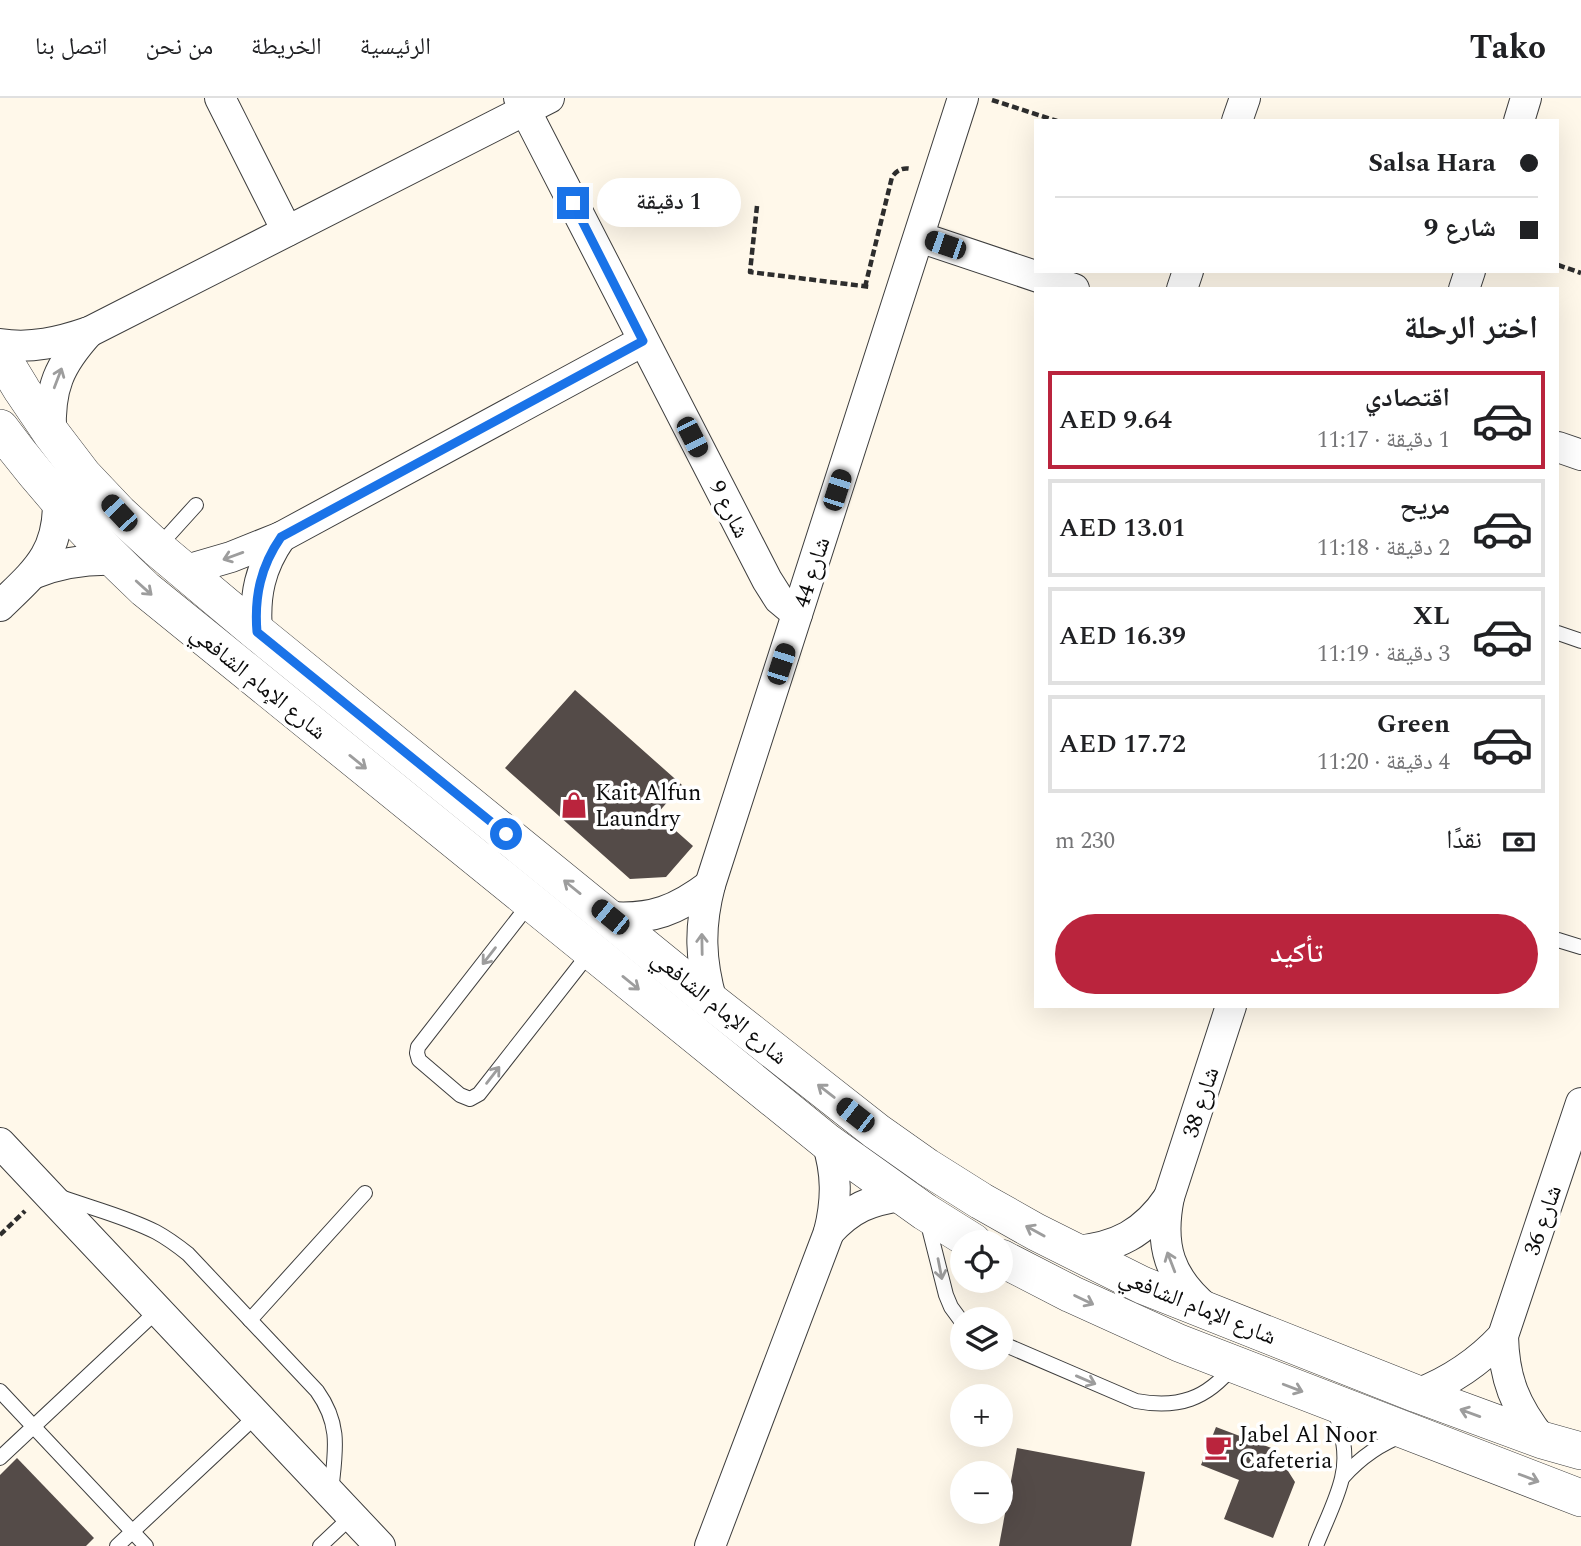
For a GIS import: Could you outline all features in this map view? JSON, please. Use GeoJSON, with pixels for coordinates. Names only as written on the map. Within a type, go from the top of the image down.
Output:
{"type":"FeatureCollection","features":[{"type":"Feature","properties":{"kind":"street"},"geometry":{"type":"LineString","coordinates":[[220,98],[287,231]]}},
{"type":"Feature","properties":{"kind":"street","name":"شارع 44"},"geometry":{"type":"LineString","coordinates":[[712,1002],[702,956],[704,908],[710,885],[963,98]]}},
{"type":"Feature","properties":{"kind":"street"},"geometry":{"type":"LineString","coordinates":[[1238,119],[1245,98]]}},
{"type":"Feature","properties":{"kind":"street"},"geometry":{"type":"LineString","coordinates":[[1520,119],[1526,98]]}},
{"type":"Feature","properties":{"kind":"street"},"geometry":{"type":"LineString","coordinates":[[0,344],[44,344],[89,332],[532,102]]}},
{"type":"Feature","properties":{"kind":"street","name":"شارع 9"},"geometry":{"type":"LineString","coordinates":[[532,102],[643,341],[766,580],[779,599],[797,614]]}},
{"type":"Feature","properties":{"kind":"street"},"geometry":{"type":"LineString","coordinates":[[919,237],[1068,287]]}},
{"type":"Feature","properties":{"kind":"street"},"geometry":{"type":"LineString","coordinates":[[51,433],[50,413],[59,374],[72,351],[89,332]]}},
{"type":"Feature","properties":{"kind":"street"},"geometry":{"type":"LineString","coordinates":[[170,560],[231,557],[281,537],[643,341]]}},
{"type":"Feature","properties":{"kind":"street","name":"شارع الإمام الشافعي"},"geometry":{"type":"LineString","coordinates":[[0,354],[51,433],[92,484],[170,560],[712,1002],[876,1131],[927,1167],[981,1201],[1142,1285],[1417,1394],[1542,1440],[1581,1451]]}},
{"type":"Feature","properties":{"kind":"street","name":"شارع الإمام الشافعي"},"geometry":{"type":"LineString","coordinates":[[0,428],[58,500],[145,589],[827,1142],[954,1230]]}},
{"type":"Feature","properties":{"kind":"street"},"geometry":{"type":"LineString","coordinates":[[1559,447],[1581,455]]}},
{"type":"Feature","properties":{"kind":"street"},"geometry":{"type":"LineString","coordinates":[[0,606],[35,573],[46,556],[54,538],[58,500]]}},
{"type":"Feature","properties":{"kind":"street"},"geometry":{"type":"LineString","coordinates":[[257,632],[260,581],[271,552],[281,537]]}},
{"type":"Feature","properties":{"kind":"street"},"geometry":{"type":"LineString","coordinates":[[35,573],[74,562],[114,560]]}},
{"type":"Feature","properties":{"kind":"street"},"geometry":{"type":"LineString","coordinates":[[610,917],[629,919],[667,912],[710,885]]}},
{"type":"Feature","properties":{"kind":"street","name":"شارع 38"},"geometry":{"type":"LineString","coordinates":[[1212,1314],[1192,1297],[1177,1276],[1167,1251],[1165,1215],[1230,1008]]}},
{"type":"Feature","properties":{"kind":"street","name":"شارع 36"},"geometry":{"type":"LineString","coordinates":[[1542,1440],[1522,1413],[1508,1384],[1503,1336],[1581,1103]]}},
{"type":"Feature","properties":{"kind":"street"},"geometry":{"type":"LineString","coordinates":[[710,1546],[829,1232],[836,1196],[832,1159],[827,1142]]}},
{"type":"Feature","properties":{"kind":"street"},"geometry":{"type":"LineString","coordinates":[[0,1143],[380,1546]]}},
{"type":"Feature","properties":{"kind":"street","name":"شارع 38"},"geometry":{"type":"LineString","coordinates":[[1074,1251],[1095,1250],[1115,1244],[1133,1234],[1153,1217],[1169,1197]]}},
{"type":"Feature","properties":{"kind":"street"},"geometry":{"type":"LineString","coordinates":[[829,1232],[841,1219],[869,1202],[886,1198],[914,1204]]}},
{"type":"Feature","properties":{"kind":"street","name":"شارع الإمام الشافعي"},"geometry":{"type":"LineString","coordinates":[[1013,1264],[1125,1320],[1234,1365],[1581,1498]]}},
{"type":"Feature","properties":{"kind":"street","name":"شارع 36"},"geometry":{"type":"LineString","coordinates":[[1417,1394],[1436,1387],[1471,1366],[1503,1336]]}},
{"type":"Feature","properties":{"kind":"lane"},"geometry":{"type":"LineString","coordinates":[[170,560],[196,505]]}},
{"type":"Feature","properties":{"kind":"lane"},"geometry":{"type":"LineString","coordinates":[[1559,633],[1581,641]]}},
{"type":"Feature","properties":{"kind":"lane"},"geometry":{"type":"LineString","coordinates":[[530,902],[418,1046],[419,1060],[460,1095],[470,1099],[479,1094],[591,951]]}},
{"type":"Feature","properties":{"kind":"lane"},"geometry":{"type":"LineString","coordinates":[[1559,940],[1581,947]]}},
{"type":"Feature","properties":{"kind":"lane"},"geometry":{"type":"LineString","coordinates":[[46,1192],[136,1223],[154,1231],[188,1254],[326,1402],[335,1429],[336,1443],[331,1493]]}},
{"type":"Feature","properties":{"kind":"lane"},"geometry":{"type":"LineString","coordinates":[[250,1320],[365,1192]]}},
{"type":"Feature","properties":{"kind":"lane"},"geometry":{"type":"LineString","coordinates":[[914,1204],[932,1234],[951,1307]]}},
{"type":"Feature","properties":{"kind":"lane"},"geometry":{"type":"LineString","coordinates":[[0,1458],[158,1310]]}},
{"type":"Feature","properties":{"kind":"lane"},"geometry":{"type":"LineString","coordinates":[[1013,1348],[1136,1401],[1154,1405],[1173,1404],[1208,1391],[1222,1380],[1234,1365]]}},
{"type":"Feature","properties":{"kind":"lane"},"geometry":{"type":"LineString","coordinates":[[0,1391],[146,1546]]}},
{"type":"Feature","properties":{"kind":"lane"},"geometry":{"type":"LineString","coordinates":[[1316,1546],[1343,1477],[1344,1447],[1331,1403]]}},
{"type":"Feature","properties":{"kind":"lane"},"geometry":{"type":"LineString","coordinates":[[117,1546],[257,1415]]}},
{"type":"Feature","properties":{"kind":"lane"},"geometry":{"type":"LineString","coordinates":[[1343,1477],[1381,1444],[1413,1433]]}},
{"type":"Feature","properties":{"kind":"lane"},"geometry":{"type":"LineString","coordinates":[[320,1546],[352,1516]]}},
{"type":"Feature","properties":{"kind":"path"},"geometry":{"type":"LineString","coordinates":[[986,98],[1051,119]]}},
{"type":"Feature","properties":{"kind":"path"},"geometry":{"type":"LineString","coordinates":[[865,287],[892,177],[897,170],[907,168],[939,174]]}},
{"type":"Feature","properties":{"kind":"path"},"geometry":{"type":"LineString","coordinates":[[757,205],[751,272],[901,291]]}},
{"type":"Feature","properties":{"kind":"path"},"geometry":{"type":"LineString","coordinates":[[1559,265],[1581,273]]}},
{"type":"Feature","properties":{"kind":"building"},"geometry":{"type":"Polygon","coordinates":[[[575,690],[682,785],[657,814],[693,846],[666,877],[630,879],[505,768],[575,690]]]}},
{"type":"Feature","properties":{"kind":"building"},"geometry":{"type":"Polygon","coordinates":[[[1216,1427],[1274,1449],[1295,1482],[1273,1538],[1224,1519],[1239,1480],[1201,1465],[1216,1427]]]}},
{"type":"Feature","properties":{"kind":"building"},"geometry":{"type":"Polygon","coordinates":[[[1017,1448],[1145,1472],[1131,1546],[999,1546],[1003,1524],[1013,1524],[1013,1470],[1017,1448]]]}},
{"type":"Feature","properties":{"kind":"building"},"geometry":{"type":"Polygon","coordinates":[[[17,1458],[94,1538],[86,1546],[0,1546],[0,1475],[17,1458]]]}},
{"type":"Feature","properties":{"kind":"place","name":"Kait Alfun Laundry"},"geometry":{"type":"Point","coordinates":[574,805]}},
{"type":"Feature","properties":{"kind":"place","name":"Jabel Al Noor Cafeteria"},"geometry":{"type":"Point","coordinates":[1218,1447]}},
{"type":"Feature","properties":{"kind":"route"},"geometry":{"type":"LineString","coordinates":[[506,834],[257,632],[257,598],[264,566],[281,537],[643,341],[573,203]]}}]}
